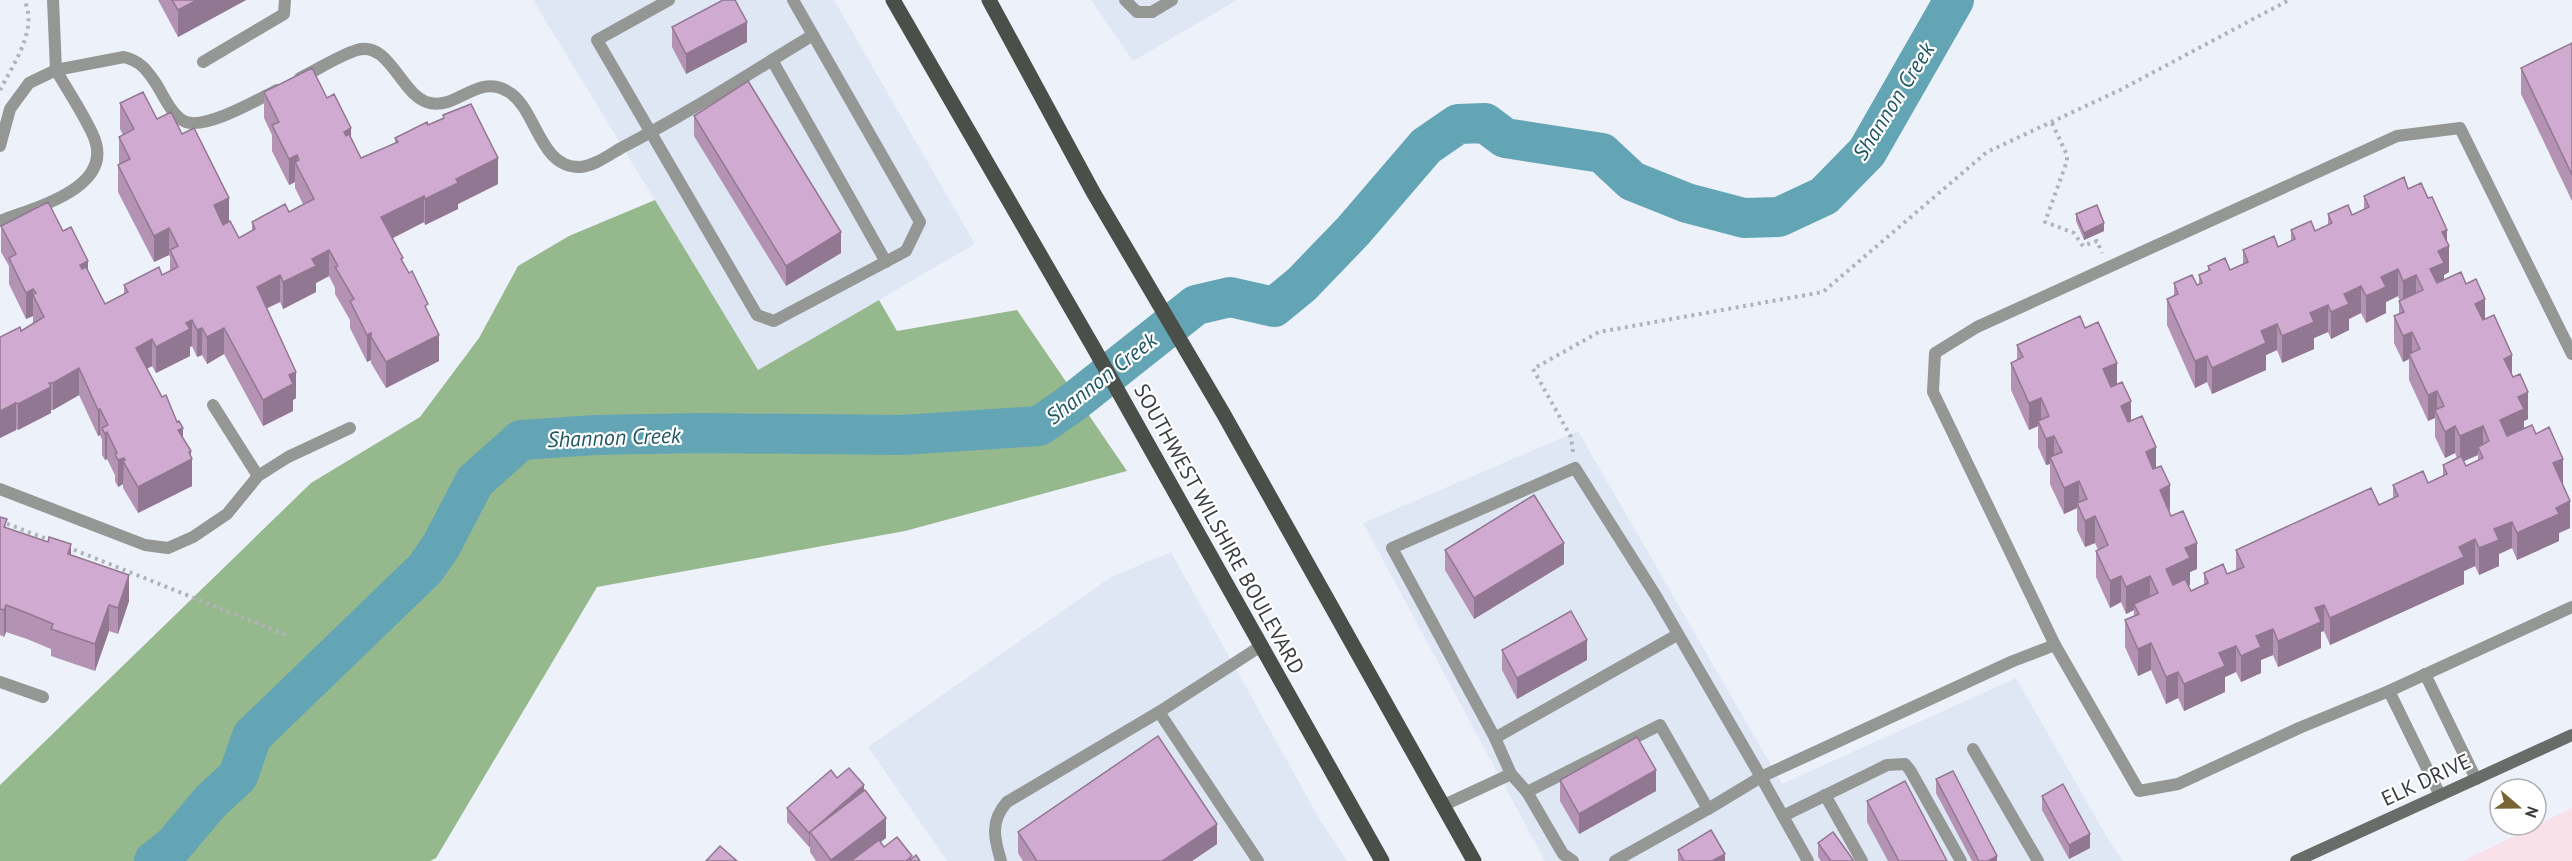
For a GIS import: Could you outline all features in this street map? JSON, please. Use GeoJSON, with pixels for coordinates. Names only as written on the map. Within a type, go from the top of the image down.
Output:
{"type":"FeatureCollection","features":[{"type":"Feature","properties":{"kind":"main road","name":"SOUTHWEST WILSHIRE BOULEVARD"},"geometry":{"type":"LineString","coordinates":[[893,0],[1095,350],[1382,861]]}},
{"type":"Feature","properties":{"kind":"main road"},"geometry":{"type":"LineString","coordinates":[[989,0],[1093,192],[1223,413],[1474,861]]}},
{"type":"Feature","properties":{"kind":"street","name":"ELK DRIVE"},"geometry":{"type":"LineString","coordinates":[[2296,861],[2572,735]]}},
{"type":"Feature","properties":{"kind":"lane"},"geometry":{"type":"LineString","coordinates":[[0,221],[49,202],[83,184],[94,171],[97,152],[94,137],[56,70],[52,0]]}},
{"type":"Feature","properties":{"kind":"lane"},"geometry":{"type":"LineString","coordinates":[[203,62],[284,14],[285,0]]}},
{"type":"Feature","properties":{"kind":"lane"},"geometry":{"type":"LineString","coordinates":[[669,0],[597,40],[758,315],[774,321],[906,251],[920,222],[793,0]]}},
{"type":"Feature","properties":{"kind":"lane"},"geometry":{"type":"LineString","coordinates":[[1125,0],[1137,12],[1152,12],[1172,0]]}},
{"type":"Feature","properties":{"kind":"lane"},"geometry":{"type":"LineString","coordinates":[[0,146],[10,109],[29,83],[56,70],[124,57],[135,60],[145,67],[174,111],[186,122],[201,123],[261,98],[359,49],[373,50],[384,57],[418,98],[429,103],[441,104],[487,85],[510,92],[519,102],[543,144],[565,164],[586,166],[651,132],[813,35]]}},
{"type":"Feature","properties":{"kind":"lane"},"geometry":{"type":"LineString","coordinates":[[772,60],[886,262]]}},
{"type":"Feature","properties":{"kind":"lane"},"geometry":{"type":"LineString","coordinates":[[2572,354],[2460,128],[2397,136],[1977,327],[1935,353],[1933,392],[2055,645],[2139,791],[2178,784],[2298,728],[2389,691],[2572,607]]}},
{"type":"Feature","properties":{"kind":"lane"},"geometry":{"type":"LineString","coordinates":[[213,405],[258,476]]}},
{"type":"Feature","properties":{"kind":"lane"},"geometry":{"type":"LineString","coordinates":[[0,489],[145,545],[168,548],[194,537],[227,514],[258,476],[288,457],[350,428]]}},
{"type":"Feature","properties":{"kind":"lane"},"geometry":{"type":"LineString","coordinates":[[1573,861],[1563,854],[1527,792],[1511,774],[1495,738],[1392,548],[1575,468],[1656,596],[1808,861]]}},
{"type":"Feature","properties":{"kind":"lane"},"geometry":{"type":"LineString","coordinates":[[1495,738],[1677,635]]}},
{"type":"Feature","properties":{"kind":"lane"},"geometry":{"type":"LineString","coordinates":[[1615,861],[1761,777],[2013,661],[2055,645]]}},
{"type":"Feature","properties":{"kind":"lane"},"geometry":{"type":"LineString","coordinates":[[1000,861],[994,829],[996,818],[1007,802],[1159,712],[1261,646]]}},
{"type":"Feature","properties":{"kind":"lane"},"geometry":{"type":"LineString","coordinates":[[2425,674],[2476,779]]}},
{"type":"Feature","properties":{"kind":"lane"},"geometry":{"type":"LineString","coordinates":[[0,682],[43,697]]}},
{"type":"Feature","properties":{"kind":"lane"},"geometry":{"type":"LineString","coordinates":[[2389,691],[2440,795]]}},
{"type":"Feature","properties":{"kind":"lane"},"geometry":{"type":"LineString","coordinates":[[1159,712],[1258,861]]}},
{"type":"Feature","properties":{"kind":"lane"},"geometry":{"type":"LineString","coordinates":[[1527,792],[1660,725],[1708,809]]}},
{"type":"Feature","properties":{"kind":"lane"},"geometry":{"type":"LineString","coordinates":[[1972,749],[2038,861]]}},
{"type":"Feature","properties":{"kind":"lane"},"geometry":{"type":"LineString","coordinates":[[1784,816],[1887,765],[1905,764],[1960,861]]}},
{"type":"Feature","properties":{"kind":"lane"},"geometry":{"type":"LineString","coordinates":[[1442,806],[1511,774]]}},
{"type":"Feature","properties":{"kind":"lane"},"geometry":{"type":"LineString","coordinates":[[1826,795],[1862,861]]}},
{"type":"Feature","properties":{"kind":"path"},"geometry":{"type":"LineString","coordinates":[[0,90],[23,45],[28,20],[24,0]]}},
{"type":"Feature","properties":{"kind":"path"},"geometry":{"type":"LineString","coordinates":[[1575,468],[1571,437],[1533,369],[1599,332],[1823,292],[1988,152],[2120,90],[2289,0]]}},
{"type":"Feature","properties":{"kind":"path"},"geometry":{"type":"LineString","coordinates":[[2052,123],[2067,155],[2067,161],[2045,222],[2074,232],[2083,246],[2097,241],[2109,267]]}},
{"type":"Feature","properties":{"kind":"path"},"geometry":{"type":"LineString","coordinates":[[0,521],[289,636]]}},
{"type":"Feature","properties":{"kind":"shaded area"},"geometry":{"type":"Polygon","coordinates":[[[533,0],[834,0],[975,244],[758,370],[533,0]]]}},
{"type":"Feature","properties":{"kind":"shaded area"},"geometry":{"type":"Polygon","coordinates":[[[1091,0],[1237,0],[1133,61],[1091,0]]]}},
{"type":"Feature","properties":{"kind":"shaded area"},"geometry":{"type":"Polygon","coordinates":[[[1578,431],[1782,784],[2016,678],[2108,839],[2123,861],[1545,861],[1363,523],[1578,431]]]}},
{"type":"Feature","properties":{"kind":"shaded area"},"geometry":{"type":"Polygon","coordinates":[[[1171,552],[1320,820],[1347,861],[947,861],[868,747],[1111,577],[1171,552]]]}},
{"type":"Feature","properties":{"kind":"shaded area"},"geometry":{"type":"Polygon","coordinates":[[[2572,808],[2572,861],[2463,861],[2512,837],[2548,837],[2548,820],[2572,808]]]}},
{"type":"Feature","properties":{"kind":"green space"},"geometry":{"type":"Polygon","coordinates":[[[655,200],[758,370],[879,300],[897,331],[1017,310],[1127,471],[905,531],[597,587],[436,858],[430,861],[0,861],[0,785],[311,483],[420,417],[479,338],[518,266],[569,236],[655,200]]]}},
{"type":"Feature","properties":{"kind":"building"},"geometry":{"type":"Polygon","coordinates":[[[172,0],[197,0],[178,10],[172,0]]]}},
{"type":"Feature","properties":{"kind":"building"},"geometry":{"type":"Polygon","coordinates":[[[723,0],[735,0],[747,22],[686,54],[672,27],[723,0]]]}},
{"type":"Feature","properties":{"kind":"building"},"geometry":{"type":"Polygon","coordinates":[[[2572,43],[2572,175],[2521,68],[2572,43]]]}},
{"type":"Feature","properties":{"kind":"building"},"geometry":{"type":"Polygon","coordinates":[[[312,68],[327,98],[334,94],[351,128],[344,132],[346,136],[349,134],[361,158],[398,142],[395,138],[427,122],[428,125],[444,118],[443,115],[471,104],[498,158],[456,179],[458,183],[425,199],[424,196],[381,217],[409,273],[412,271],[428,304],[425,306],[439,335],[386,362],[371,337],[371,333],[367,335],[350,301],[354,299],[335,267],[338,266],[329,250],[312,259],[316,266],[283,282],[280,275],[257,287],[296,372],[289,375],[293,384],[263,400],[224,328],[207,337],[202,328],[197,330],[192,320],[186,323],[190,329],[156,347],[152,339],[136,348],[162,397],[166,395],[177,422],[179,421],[183,428],[178,430],[191,451],[189,452],[192,459],[138,487],[123,461],[124,458],[118,460],[107,432],[105,434],[102,428],[108,425],[100,409],[98,410],[79,368],[49,383],[51,387],[0,411],[0,337],[20,327],[21,331],[44,317],[33,295],[36,293],[33,289],[26,293],[9,258],[16,254],[1,226],[48,202],[63,231],[71,227],[88,261],[80,265],[82,269],[86,267],[105,304],[128,292],[124,285],[159,267],[162,275],[178,267],[170,250],[178,246],[169,228],[154,236],[118,165],[130,159],[119,137],[134,129],[120,103],[143,92],[157,119],[171,112],[182,134],[194,128],[229,198],[214,205],[223,225],[230,221],[239,238],[255,229],[252,222],[285,204],[289,212],[314,199],[295,162],[299,160],[297,155],[289,159],[272,125],[279,122],[264,92],[312,68]]]}},
{"type":"Feature","properties":{"kind":"building"},"geometry":{"type":"Polygon","coordinates":[[[748,81],[841,232],[786,266],[694,116],[748,81]]]}},
{"type":"Feature","properties":{"kind":"building"},"geometry":{"type":"Polygon","coordinates":[[[2404,177],[2408,189],[2421,183],[2428,198],[2432,197],[2447,230],[2442,232],[2449,246],[2438,251],[2444,263],[2430,269],[2437,283],[2461,272],[2466,284],[2476,279],[2485,299],[2475,304],[2483,320],[2494,315],[2512,355],[2504,359],[2513,377],[2520,374],[2528,392],[2518,397],[2524,409],[2500,420],[2507,436],[2532,425],[2536,434],[2549,427],[2563,459],[2553,463],[2570,501],[2556,508],[2559,514],[2517,533],[2512,522],[2494,529],[2499,540],[2479,548],[2475,539],[2459,547],[2464,557],[2330,618],[2324,605],[2315,608],[2321,622],[2278,641],[2273,629],[2256,636],[2261,647],[2241,656],[2236,646],[2219,653],[2225,666],[2184,684],[2178,672],[2166,677],[2151,643],[2138,649],[2125,620],[2139,614],[2134,604],[2158,593],[2150,576],[2126,587],[2121,576],[2110,581],[2096,551],[2108,545],[2095,516],[2085,521],[2077,503],[2087,499],[2079,481],[2064,488],[2050,457],[2062,452],[2054,436],[2046,439],[2038,421],[2049,416],[2041,398],[2029,403],[2011,363],[2023,357],[2017,345],[2080,316],[2085,328],[2098,322],[2117,363],[2103,369],[2111,387],[2122,382],[2131,401],[2121,406],[2128,422],[2142,416],[2156,447],[2146,452],[2153,469],[2161,466],[2170,485],[2160,490],[2171,516],[2183,511],[2197,543],[2185,548],[2190,558],[2166,569],[2173,585],[2185,579],[2191,591],[2208,583],[2204,573],[2223,564],[2227,574],[2244,567],[2236,550],[2371,488],[2379,505],[2398,496],[2393,485],[2423,471],[2428,483],[2447,474],[2443,465],[2461,456],[2466,466],[2483,458],[2478,447],[2489,441],[2483,426],[2460,436],[2455,426],[2445,432],[2435,410],[2444,406],[2437,391],[2428,395],[2409,354],[2420,349],[2412,332],[2403,336],[2394,316],[2404,312],[2399,301],[2423,290],[2416,275],[2403,281],[2398,269],[2381,277],[2386,287],[2366,296],[2361,286],[2344,294],[2349,304],[2331,312],[2328,305],[2310,313],[2314,322],[2282,336],[2277,324],[2261,331],[2266,343],[2212,368],[2207,356],[2195,361],[2167,299],[2178,294],[2174,283],[2192,275],[2197,285],[2202,283],[2199,275],[2210,270],[2208,266],[2225,258],[2230,270],[2248,262],[2243,250],[2274,236],[2278,247],[2295,239],[2291,230],[2311,221],[2315,231],[2332,223],[2328,214],[2348,205],[2352,215],[2369,207],[2364,196],[2404,177]]]}},
{"type":"Feature","properties":{"kind":"building"},"geometry":{"type":"Polygon","coordinates":[[[2097,205],[2104,223],[2084,233],[2076,214],[2097,205]]]}},
{"type":"Feature","properties":{"kind":"building"},"geometry":{"type":"Polygon","coordinates":[[[1534,495],[1564,543],[1474,598],[1445,550],[1534,495]]]}},
{"type":"Feature","properties":{"kind":"building"},"geometry":{"type":"Polygon","coordinates":[[[0,517],[7,519],[4,527],[48,542],[49,537],[71,544],[68,554],[129,575],[118,608],[109,605],[95,644],[51,629],[53,624],[6,605],[4,610],[0,609],[0,517]]]}},
{"type":"Feature","properties":{"kind":"building"},"geometry":{"type":"Polygon","coordinates":[[[1571,611],[1587,640],[1517,678],[1502,650],[1571,611]]]}},
{"type":"Feature","properties":{"kind":"building"},"geometry":{"type":"Polygon","coordinates":[[[1158,736],[1217,824],[1162,861],[1037,861],[1018,832],[1158,736]]]}},
{"type":"Feature","properties":{"kind":"building"},"geometry":{"type":"Polygon","coordinates":[[[1637,737],[1656,770],[1579,814],[1560,780],[1637,737]]]}},
{"type":"Feature","properties":{"kind":"building"},"geometry":{"type":"Polygon","coordinates":[[[849,768],[864,785],[809,833],[787,808],[831,770],[837,778],[849,768]]]}},
{"type":"Feature","properties":{"kind":"building"},"geometry":{"type":"Polygon","coordinates":[[[1953,771],[1997,856],[1988,861],[1979,861],[1936,779],[1953,771]]]}},
{"type":"Feature","properties":{"kind":"building"},"geometry":{"type":"Polygon","coordinates":[[[1905,781],[1947,861],[1899,861],[1867,801],[1905,781]]]}},
{"type":"Feature","properties":{"kind":"building"},"geometry":{"type":"Polygon","coordinates":[[[2063,784],[2090,834],[2069,845],[2042,796],[2063,784]]]}},
{"type":"Feature","properties":{"kind":"building"},"geometry":{"type":"Polygon","coordinates":[[[865,790],[886,818],[831,860],[810,832],[865,790]]]}},
{"type":"Feature","properties":{"kind":"building"},"geometry":{"type":"Polygon","coordinates":[[[1711,830],[1725,854],[1712,861],[1684,861],[1678,850],[1711,830]]]}},
{"type":"Feature","properties":{"kind":"building"},"geometry":{"type":"Polygon","coordinates":[[[1833,832],[1854,861],[1831,861],[1818,843],[1833,832]]]}},
{"type":"Feature","properties":{"kind":"building"},"geometry":{"type":"Polygon","coordinates":[[[897,837],[912,856],[906,861],[851,861],[879,840],[884,847],[897,837]]]}},
{"type":"Feature","properties":{"kind":"building"},"geometry":{"type":"Polygon","coordinates":[[[720,846],[737,861],[706,861],[720,846]]]}},
{"type":"Feature","properties":{"kind":"building"},"geometry":{"type":"Polygon","coordinates":[[[916,855],[920,861],[909,861],[916,855]]]}},
{"type":"Feature","properties":{"kind":"waterway","name":"Shannon Creek"},"geometry":{"type":"LineString","coordinates":[[154,861],[173,846],[210,802],[238,776],[252,736],[425,569],[441,546],[475,481],[521,440],[596,435],[701,433],[902,435],[1039,426],[1071,404],[1196,305],[1230,297],[1274,307],[1302,284],[1353,231],[1426,146],[1458,124],[1485,123],[1505,138],[1602,153],[1632,181],[1687,203],[1744,218],[1779,217],[1824,196],[1867,152],[1954,0]]}}]}
